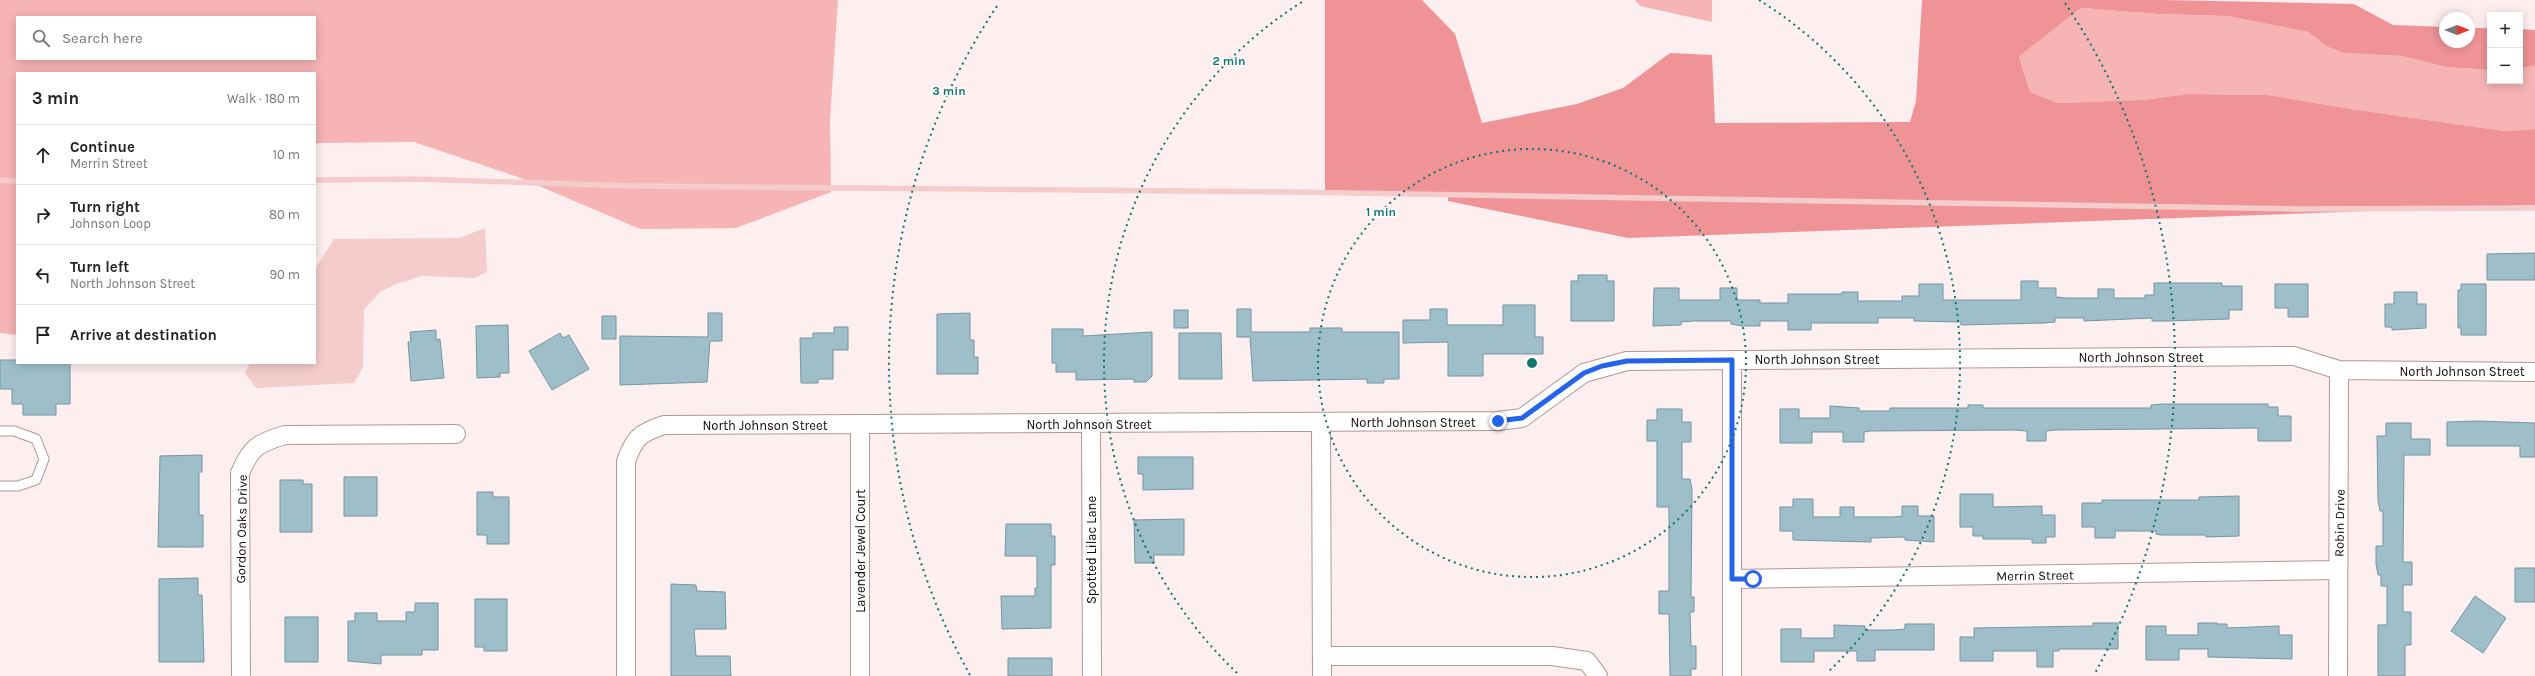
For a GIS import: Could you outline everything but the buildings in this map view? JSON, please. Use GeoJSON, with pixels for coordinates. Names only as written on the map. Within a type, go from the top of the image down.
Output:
{"type":"FeatureCollection","features":[{"type":"Feature","properties":{"kind":"street","name":"North Johnson Street"},"geometry":{"type":"LineString","coordinates":[[626,676],[626,461],[634,441],[647,431],[664,425],[1498,421],[1522,418],[1584,373],[1602,366],[1627,361],[2294,356],[2339,370],[2535,372]]}},
{"type":"Feature","properties":{"kind":"street"},"geometry":{"type":"LineString","coordinates":[[1732,360],[1732,676]]}},
{"type":"Feature","properties":{"kind":"street","name":"Robin Drive"},"geometry":{"type":"LineString","coordinates":[[2338,676],[2339,370]]}},
{"type":"Feature","properties":{"kind":"street"},"geometry":{"type":"LineString","coordinates":[[1320,422],[1322,676]]}},
{"type":"Feature","properties":{"kind":"street","name":"Spotted Lilac Lane"},"geometry":{"type":"LineString","coordinates":[[1091,424],[1092,676]]}},
{"type":"Feature","properties":{"kind":"street","name":"Lavender Jewel Court"},"geometry":{"type":"LineString","coordinates":[[860,425],[860,676]]}},
{"type":"Feature","properties":{"kind":"street","name":"Gordon Oaks Drive"},"geometry":{"type":"LineString","coordinates":[[241,676],[240,473],[246,458],[259,443],[284,435],[456,434]]}},
{"type":"Feature","properties":{"kind":"street","name":"Merrin Street"},"geometry":{"type":"LineString","coordinates":[[1732,579],[2338,570]]}},
{"type":"Feature","properties":{"kind":"street"},"geometry":{"type":"LineString","coordinates":[[1322,656],[1552,656],[1587,661],[1598,676]]}},
{"type":"Feature","properties":{"kind":"lane"},"geometry":{"type":"LineString","coordinates":[[0,431],[14,431],[36,439],[44,459],[36,480],[18,486],[0,486]]}},
{"type":"Feature","properties":{"kind":"shaded area"},"geometry":{"type":"Polygon","coordinates":[[[0,0],[838,0],[830,120],[831,192],[736,228],[640,229],[518,177],[414,142],[318,143],[316,144],[316,72],[16,72],[16,335],[0,333],[0,0]]]}},
{"type":"Feature","properties":{"kind":"shaded area"},"geometry":{"type":"Polygon","coordinates":[[[1325,0],[1422,0],[1455,34],[1482,123],[1577,104],[1623,88],[1670,53],[1712,55],[1715,123],[1910,122],[1916,101],[1922,0],[2163,0],[2354,4],[2393,25],[2439,27],[2439,48],[2475,48],[2475,28],[2487,28],[2487,70],[2446,67],[2402,56],[2343,53],[2328,47],[2308,32],[2227,16],[2158,14],[2081,8],[2019,56],[2030,92],[2058,103],[2143,100],[2187,94],[2268,95],[2351,109],[2504,131],[2535,129],[2535,205],[1628,238],[1448,201],[1448,195],[1325,194],[1325,0]]]}},
{"type":"Feature","properties":{"kind":"shaded area"},"geometry":{"type":"Polygon","coordinates":[[[1635,0],[1712,0],[1712,22],[1640,6],[1635,0]]]}},
{"type":"Feature","properties":{"kind":"shaded area"},"geometry":{"type":"Polygon","coordinates":[[[2081,8],[2158,14],[2227,16],[2308,32],[2328,47],[2343,53],[2402,56],[2446,67],[2487,70],[2487,84],[2523,84],[2523,68],[2535,66],[2535,129],[2504,131],[2351,109],[2268,95],[2187,94],[2143,100],[2058,103],[2030,92],[2019,55],[2081,8]]]}},
{"type":"Feature","properties":{"kind":"shaded area"},"geometry":{"type":"Polygon","coordinates":[[[2523,29],[2535,30],[2535,66],[2523,68],[2523,29]]]}},
{"type":"Feature","properties":{"kind":"shaded area"},"geometry":{"type":"Polygon","coordinates":[[[485,228],[487,272],[474,278],[422,276],[396,284],[380,292],[364,310],[363,367],[354,383],[256,388],[245,373],[250,364],[316,364],[316,267],[334,239],[459,238],[485,228]]]}},
{"type":"Feature","properties":{"kind":"waterway"},"geometry":{"type":"LineString","coordinates":[[316,180],[417,179],[636,186],[1292,192],[2296,209],[2535,208]]}},
{"type":"Feature","properties":{"kind":"waterway"},"geometry":{"type":"LineString","coordinates":[[0,180],[16,181]]}},
{"type":"Feature","properties":{"kind":"route"},"geometry":{"type":"LineString","coordinates":[[1498,421],[1522,418],[1584,373],[1602,366],[1627,361],[1732,360],[1732,579],[1753,579]]}}]}
